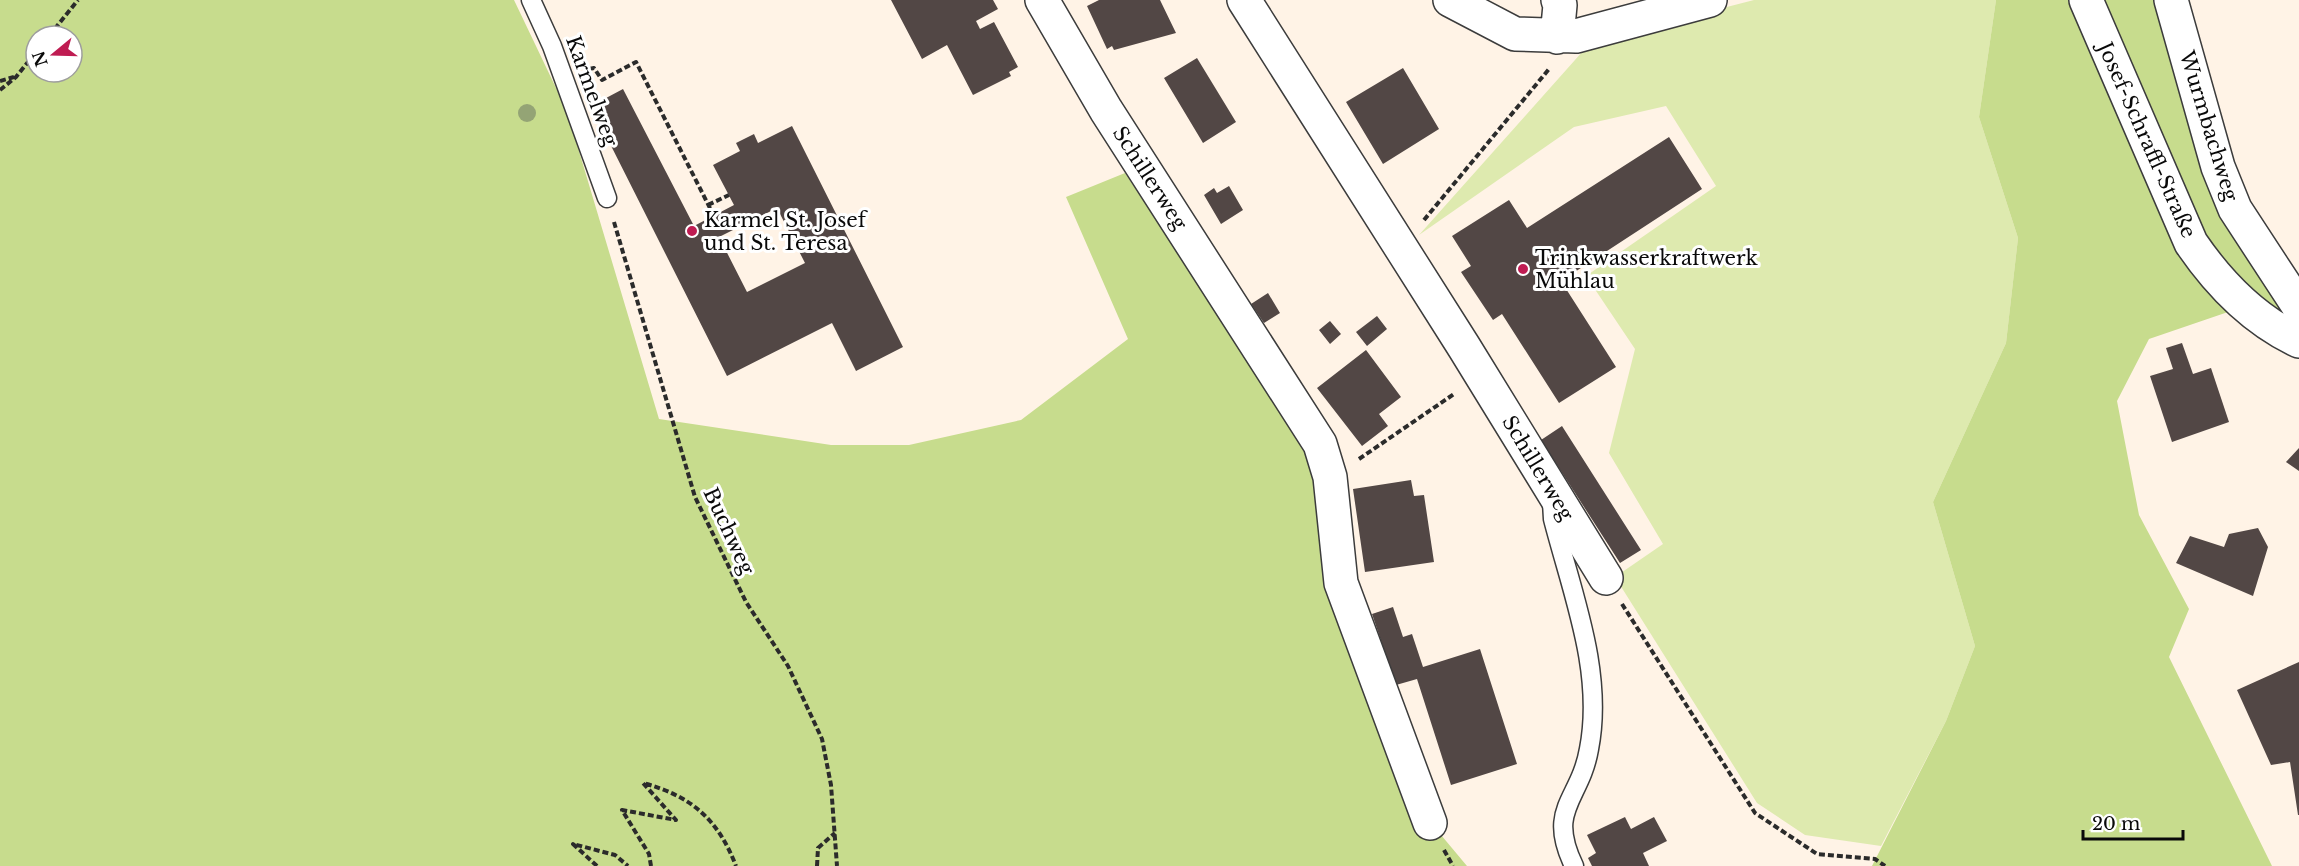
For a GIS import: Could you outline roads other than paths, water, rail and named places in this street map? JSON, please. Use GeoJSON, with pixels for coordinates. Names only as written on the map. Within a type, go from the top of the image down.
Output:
{"type":"FeatureCollection","features":[{"type":"Feature","properties":{"kind":"street","name":"Schillerweg"},"geometry":{"type":"LineString","coordinates":[[1042,0],[1106,110],[1320,444],[1330,477],[1341,583],[1430,823]]}},
{"type":"Feature","properties":{"kind":"street","name":"Schillerweg"},"geometry":{"type":"LineString","coordinates":[[1244,0],[1606,578]]}},
{"type":"Feature","properties":{"kind":"street"},"geometry":{"type":"LineString","coordinates":[[1450,0],[1515,34],[1567,36],[1710,0]]}},
{"type":"Feature","properties":{"kind":"street"},"geometry":{"type":"LineString","coordinates":[[1558,0],[1567,36]]}},
{"type":"Feature","properties":{"kind":"street","name":"Josef-Schraffl-Straße"},"geometry":{"type":"LineString","coordinates":[[2086,0],[2191,243],[2208,269],[2230,292],[2255,314],[2299,341]]}},
{"type":"Feature","properties":{"kind":"street","name":"Wurmbachweg"},"geometry":{"type":"LineString","coordinates":[[2171,0],[2218,167],[2231,199],[2299,307]]}},
{"type":"Feature","properties":{"kind":"lane","name":"Karmelweg"},"geometry":{"type":"LineString","coordinates":[[531,0],[552,46],[607,198]]}},
{"type":"Feature","properties":{"kind":"lane"},"geometry":{"type":"LineString","coordinates":[[1552,492],[1553,519],[1586,645],[1593,691],[1587,758],[1562,820],[1564,844],[1574,866]]}},
{"type":"Feature","properties":{"kind":"place","name":"Karmel St. Josef und St. Teresa"},"geometry":{"type":"Point","coordinates":[692,231]}},
{"type":"Feature","properties":{"kind":"place","name":"Trinkwasserkraftwerk Mühlau"},"geometry":{"type":"Point","coordinates":[1523,269]}}]}
